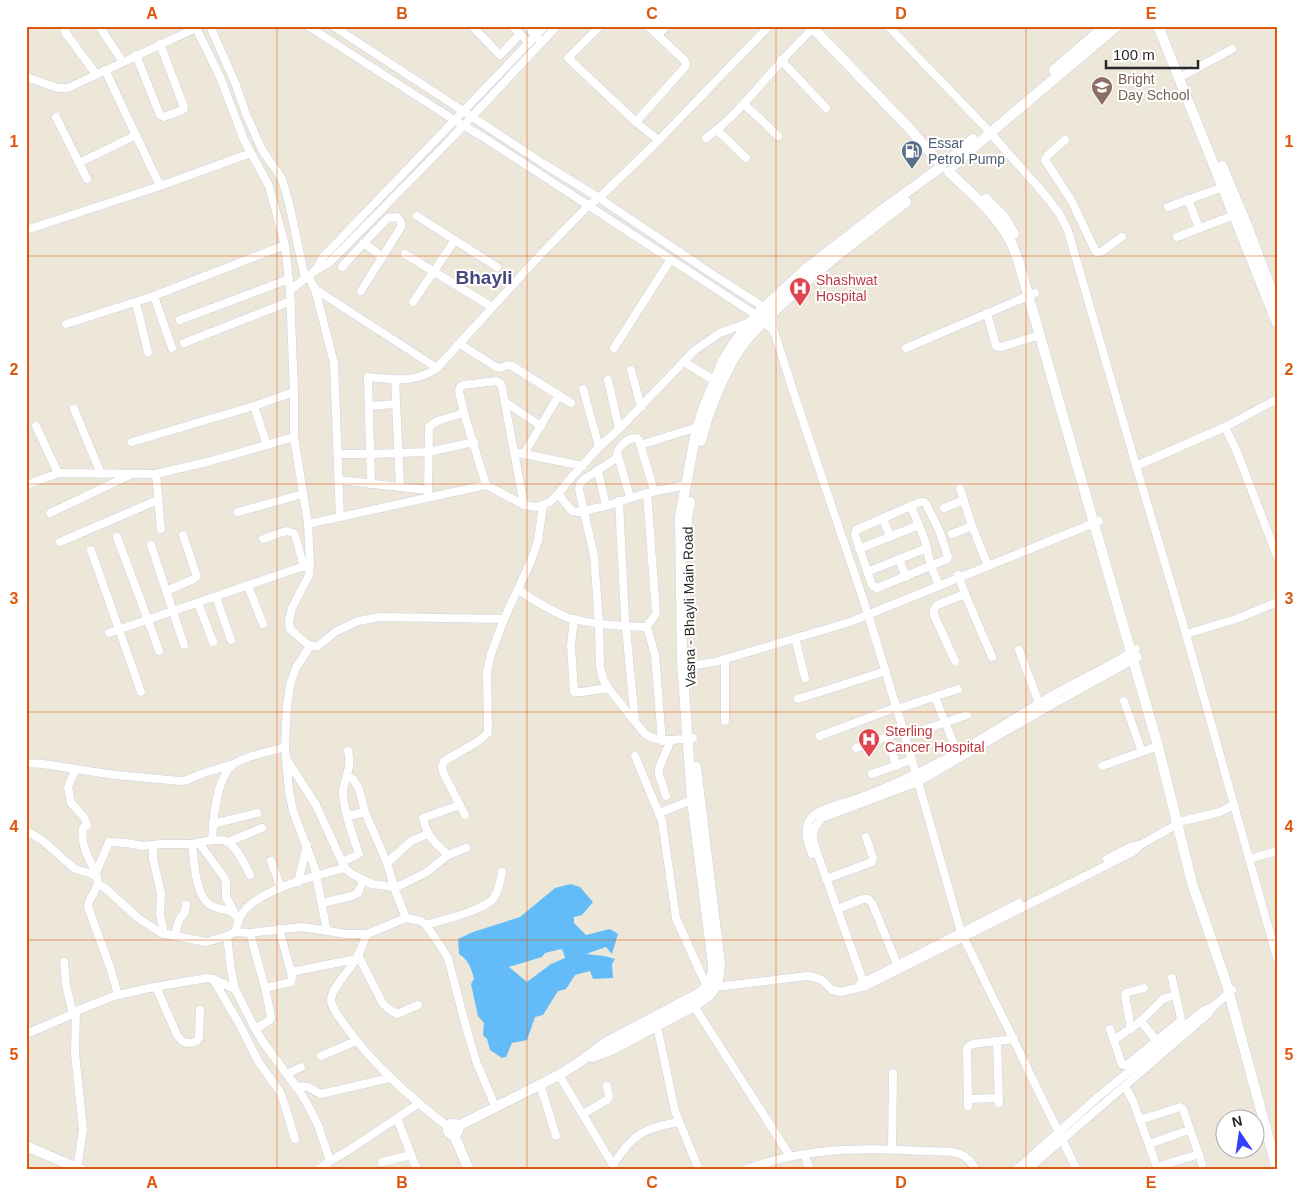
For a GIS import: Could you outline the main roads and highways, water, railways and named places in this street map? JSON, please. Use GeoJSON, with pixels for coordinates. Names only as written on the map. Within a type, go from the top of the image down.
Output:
{"type":"FeatureCollection","features":[{"type":"Feature","properties":{"kind":"main road","name":"Vasna - Bhayli Main Road"},"geometry":{"type":"LineString","coordinates":[[712,987],[713,965],[692,800],[680,517],[698,427],[723,361],[734,343],[757,319],[801,286],[1117,26]]}},
{"type":"Feature","properties":{"kind":"main road"},"geometry":{"type":"LineString","coordinates":[[1158,26],[1248,228],[1277,305]]}},
{"type":"Feature","properties":{"kind":"main road"},"geometry":{"type":"LineString","coordinates":[[1163,26],[1234,215],[1269,285],[1277,323]]}},
{"type":"Feature","properties":{"kind":"main road"},"geometry":{"type":"LineString","coordinates":[[815,27],[947,166],[1005,232],[1012,244],[1032,294],[1135,654],[1181,823],[1192,883],[1230,992],[1277,1148]]}},
{"type":"Feature","properties":{"kind":"main road","name":"Vasna - Bhayli Main Road"},"geometry":{"type":"LineString","coordinates":[[988,131],[1100,28]]}},
{"type":"Feature","properties":{"kind":"main road"},"geometry":{"type":"LineString","coordinates":[[1032,294],[1040,335],[1096,520]]}},
{"type":"Feature","properties":{"kind":"main road","name":"Vasna - Bhayli Main Road"},"geometry":{"type":"LineString","coordinates":[[685,664],[688,518],[703,434],[718,393],[732,363],[752,333],[757,319]]}},
{"type":"Feature","properties":{"kind":"main road"},"geometry":{"type":"LineString","coordinates":[[1135,654],[1158,746],[1181,823]]}},
{"type":"Feature","properties":{"kind":"main road","name":"Vasna - Bhayli Main Road"},"geometry":{"type":"LineString","coordinates":[[690,738],[720,964],[720,976],[712,987]]}},
{"type":"Feature","properties":{"kind":"main road"},"geometry":{"type":"LineString","coordinates":[[581,1062],[613,1049],[694,1006],[706,999],[712,987]]}},
{"type":"Feature","properties":{"kind":"main road"},"geometry":{"type":"LineString","coordinates":[[469,1170],[453,1129],[559,1075],[581,1062],[605,1043],[712,987]]}},
{"type":"Feature","properties":{"kind":"main road"},"geometry":{"type":"LineString","coordinates":[[1230,992],[1277,1168]]}},
{"type":"Feature","properties":{"kind":"main road"},"geometry":{"type":"LineString","coordinates":[[26,1146],[79,1169]]}},
{"type":"Feature","properties":{"kind":"water"},"geometry":{"type":"Polygon","coordinates":[[[571,884],[580,887],[593,902],[582,915],[574,917],[574,923],[586,935],[610,929],[618,934],[612,954],[606,947],[586,954],[615,959],[612,964],[613,978],[593,979],[590,971],[575,975],[566,989],[558,991],[543,1015],[535,1017],[527,1040],[512,1043],[506,1057],[502,1058],[490,1050],[487,1039],[483,1035],[484,1023],[478,1016],[471,984],[474,979],[471,968],[459,954],[458,939],[473,932],[520,917],[555,888],[571,884]],[[561,949],[545,953],[542,957],[509,967],[527,982],[551,964],[565,958],[561,949]]]}},
{"type":"Feature","properties":{"kind":"place","name":"Bright Day School"},"geometry":{"type":"Point","coordinates":[1102,106]}},
{"type":"Feature","properties":{"kind":"place","name":"Essar Petrol Pump"},"geometry":{"type":"Point","coordinates":[912,170]}},
{"type":"Feature","properties":{"kind":"place","name":"Shashwat Hospital"},"geometry":{"type":"Point","coordinates":[800,307]}},
{"type":"Feature","properties":{"kind":"place","name":"Sterling Cancer Hospital"},"geometry":{"type":"Point","coordinates":[869,758]}},
{"type":"Feature","properties":{"kind":"district","name":"Bhayli"},"geometry":{"type":"Point","coordinates":[484,277]}}]}
